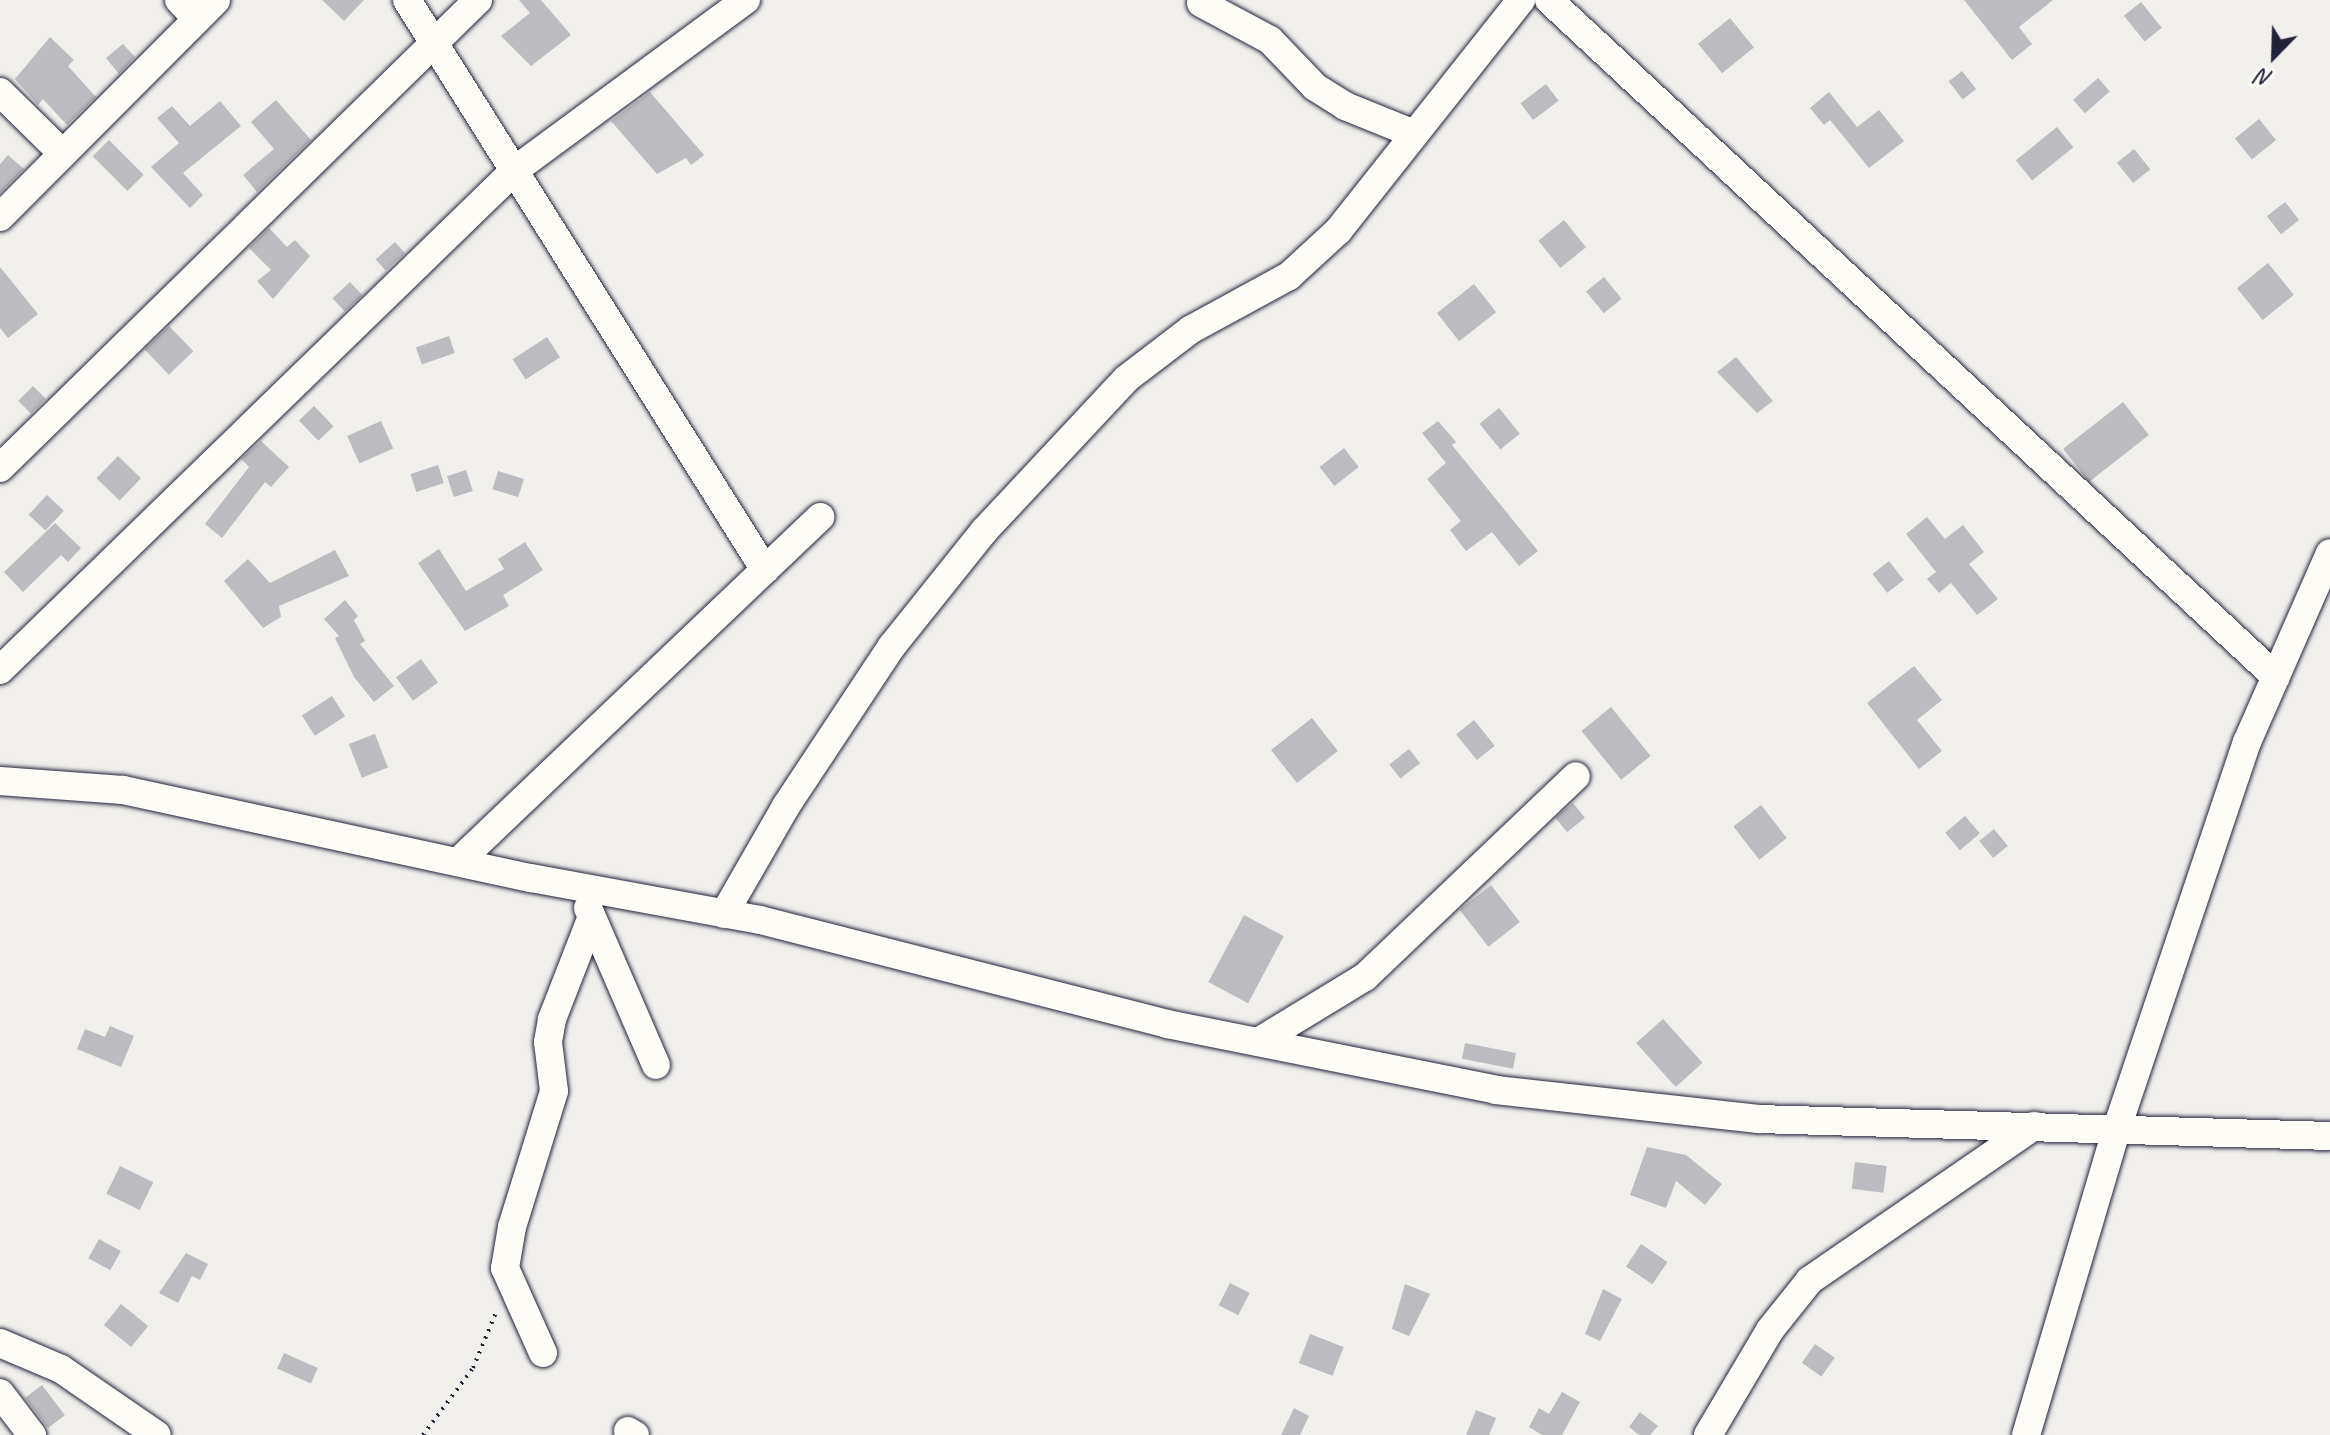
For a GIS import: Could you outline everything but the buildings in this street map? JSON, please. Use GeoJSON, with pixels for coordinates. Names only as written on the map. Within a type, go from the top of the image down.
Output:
{"type":"FeatureCollection","features":[{"type":"Feature","properties":{"kind":"street"},"geometry":{"type":"LineString","coordinates":[[407,0],[765,570]]}},
{"type":"Feature","properties":{"kind":"street"},"geometry":{"type":"LineString","coordinates":[[0,468],[433,39],[478,0]]}},
{"type":"Feature","properties":{"kind":"street"},"geometry":{"type":"LineString","coordinates":[[0,670],[515,170],[746,0]]}},
{"type":"Feature","properties":{"kind":"street"},"geometry":{"type":"LineString","coordinates":[[724,914],[786,806],[892,646],[1054,451],[1126,379],[1190,330],[1289,276],[1338,231],[1521,0]]}},
{"type":"Feature","properties":{"kind":"street"},"geometry":{"type":"LineString","coordinates":[[1549,0],[2276,677]]}},
{"type":"Feature","properties":{"kind":"street"},"geometry":{"type":"LineString","coordinates":[[1201,3],[1270,40],[1315,87],[1345,106],[1414,134]]}},
{"type":"Feature","properties":{"kind":"street"},"geometry":{"type":"LineString","coordinates":[[0,217],[63,154],[197,6]]}},
{"type":"Feature","properties":{"kind":"street"},"geometry":{"type":"LineString","coordinates":[[0,92],[63,154]]}},
{"type":"Feature","properties":{"kind":"street"},"geometry":{"type":"LineString","coordinates":[[459,861],[820,517]]}},
{"type":"Feature","properties":{"kind":"street"},"geometry":{"type":"LineString","coordinates":[[2026,1435],[2117,1128],[2247,742],[2330,553]]}},
{"type":"Feature","properties":{"kind":"street"},"geometry":{"type":"LineString","coordinates":[[1258,1042],[1365,977],[1576,776]]}},
{"type":"Feature","properties":{"kind":"street"},"geometry":{"type":"LineString","coordinates":[[0,781],[123,790],[724,914],[1258,1042],[1496,1090],[1758,1119],[2330,1136]]}},
{"type":"Feature","properties":{"kind":"street"},"geometry":{"type":"LineString","coordinates":[[581,886],[591,919],[656,1065]]}},
{"type":"Feature","properties":{"kind":"street"},"geometry":{"type":"LineString","coordinates":[[543,1353],[505,1268],[512,1227],[554,1091],[552,1019],[591,919]]}},
{"type":"Feature","properties":{"kind":"street"},"geometry":{"type":"LineString","coordinates":[[1708,1435],[1770,1330],[1810,1280],[2034,1126]]}},
{"type":"Feature","properties":{"kind":"street"},"geometry":{"type":"LineString","coordinates":[[0,1343],[61,1369],[157,1435]]}},
{"type":"Feature","properties":{"kind":"street"},"geometry":{"type":"LineString","coordinates":[[0,1393],[32,1435]]}},
{"type":"Feature","properties":{"kind":"path"},"geometry":{"type":"LineString","coordinates":[[423,1435],[473,1368],[493,1330],[505,1268]]}}]}
